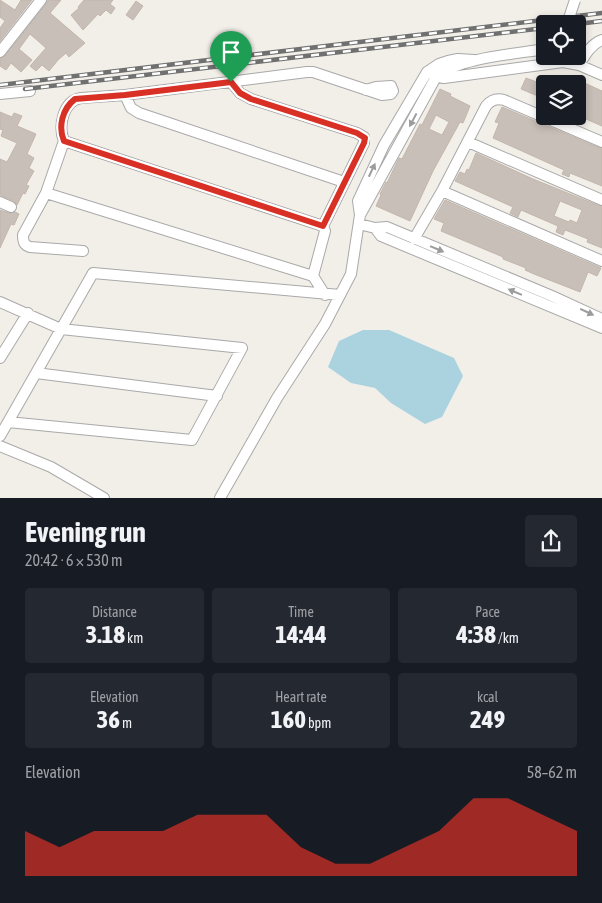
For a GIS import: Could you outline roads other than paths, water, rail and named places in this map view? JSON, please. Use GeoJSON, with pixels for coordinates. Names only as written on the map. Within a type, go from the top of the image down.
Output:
{"type":"FeatureCollection","features":[{"type":"Feature","properties":{"kind":"street"},"geometry":{"type":"LineString","coordinates":[[0,52],[41,0]]}},
{"type":"Feature","properties":{"kind":"street"},"geometry":{"type":"LineString","coordinates":[[570,15],[575,0]]}},
{"type":"Feature","properties":{"kind":"street"},"geometry":{"type":"LineString","coordinates":[[586,54],[590,48],[602,40]]}},
{"type":"Feature","properties":{"kind":"street"},"geometry":{"type":"LineString","coordinates":[[220,498],[277,398],[325,324],[351,274],[359,220],[358,201],[384,145],[439,64],[450,64],[458,59],[474,60],[536,50]]}},
{"type":"Feature","properties":{"kind":"street"},"geometry":{"type":"LineString","coordinates":[[432,74],[444,78],[542,65]]}},
{"type":"Feature","properties":{"kind":"street"},"geometry":{"type":"LineString","coordinates":[[579,65],[602,75]]}},
{"type":"Feature","properties":{"kind":"street"},"geometry":{"type":"LineString","coordinates":[[83,251],[30,247],[25,244],[23,235],[46,193],[64,141],[61,134],[61,121],[71,102],[75,99],[125,95],[313,72],[366,90]]}},
{"type":"Feature","properties":{"kind":"street"},"geometry":{"type":"LineString","coordinates":[[359,220],[397,150],[432,74]]}},
{"type":"Feature","properties":{"kind":"street"},"geometry":{"type":"LineString","coordinates":[[231,82],[240,93],[251,99],[362,135],[365,138],[323,226],[325,231],[313,276]]}},
{"type":"Feature","properties":{"kind":"street"},"geometry":{"type":"LineString","coordinates":[[0,94],[30,91]]}},
{"type":"Feature","properties":{"kind":"street"},"geometry":{"type":"LineString","coordinates":[[125,95],[131,108],[139,113],[344,182]]}},
{"type":"Feature","properties":{"kind":"street"},"geometry":{"type":"LineString","coordinates":[[414,239],[442,191],[486,106],[492,101],[498,99],[602,142]]}},
{"type":"Feature","properties":{"kind":"street"},"geometry":{"type":"LineString","coordinates":[[64,141],[323,226]]}},
{"type":"Feature","properties":{"kind":"street"},"geometry":{"type":"LineString","coordinates":[[468,142],[602,200]]}},
{"type":"Feature","properties":{"kind":"street"},"geometry":{"type":"LineString","coordinates":[[384,145],[397,150]]}},
{"type":"Feature","properties":{"kind":"street"},"geometry":{"type":"LineString","coordinates":[[442,191],[602,261]]}},
{"type":"Feature","properties":{"kind":"street"},"geometry":{"type":"LineString","coordinates":[[46,193],[313,276],[325,295]]}},
{"type":"Feature","properties":{"kind":"street"},"geometry":{"type":"LineString","coordinates":[[0,202],[11,207]]}},
{"type":"Feature","properties":{"kind":"street"},"geometry":{"type":"LineString","coordinates":[[359,220],[376,228],[386,227],[414,239],[460,263],[602,328]]}},
{"type":"Feature","properties":{"kind":"street"},"geometry":{"type":"LineString","coordinates":[[376,228],[381,236],[552,296],[602,319]]}},
{"type":"Feature","properties":{"kind":"street"},"geometry":{"type":"LineString","coordinates":[[0,436],[92,273],[340,295]]}},
{"type":"Feature","properties":{"kind":"street"},"geometry":{"type":"LineString","coordinates":[[0,302],[61,329],[242,348],[192,440],[8,422]]}},
{"type":"Feature","properties":{"kind":"street"},"geometry":{"type":"LineString","coordinates":[[1,354],[28,313]]}},
{"type":"Feature","properties":{"kind":"street"},"geometry":{"type":"LineString","coordinates":[[36,373],[216,396]]}},
{"type":"Feature","properties":{"kind":"street"},"geometry":{"type":"LineString","coordinates":[[0,446],[51,467],[104,498]]}},
{"type":"Feature","properties":{"kind":"water"},"geometry":{"type":"Polygon","coordinates":[[[363,330],[389,330],[454,358],[463,376],[442,417],[425,424],[391,403],[375,388],[351,383],[328,367],[339,341],[363,330]]]}},
{"type":"Feature","properties":{"kind":"railway"},"geometry":{"type":"LineString","coordinates":[[0,85],[602,13]]}},
{"type":"Feature","properties":{"kind":"railway"},"geometry":{"type":"LineString","coordinates":[[586,23],[602,21]]}},
{"type":"Feature","properties":{"kind":"railway"},"geometry":{"type":"LineString","coordinates":[[25,89],[536,29]]}}]}
